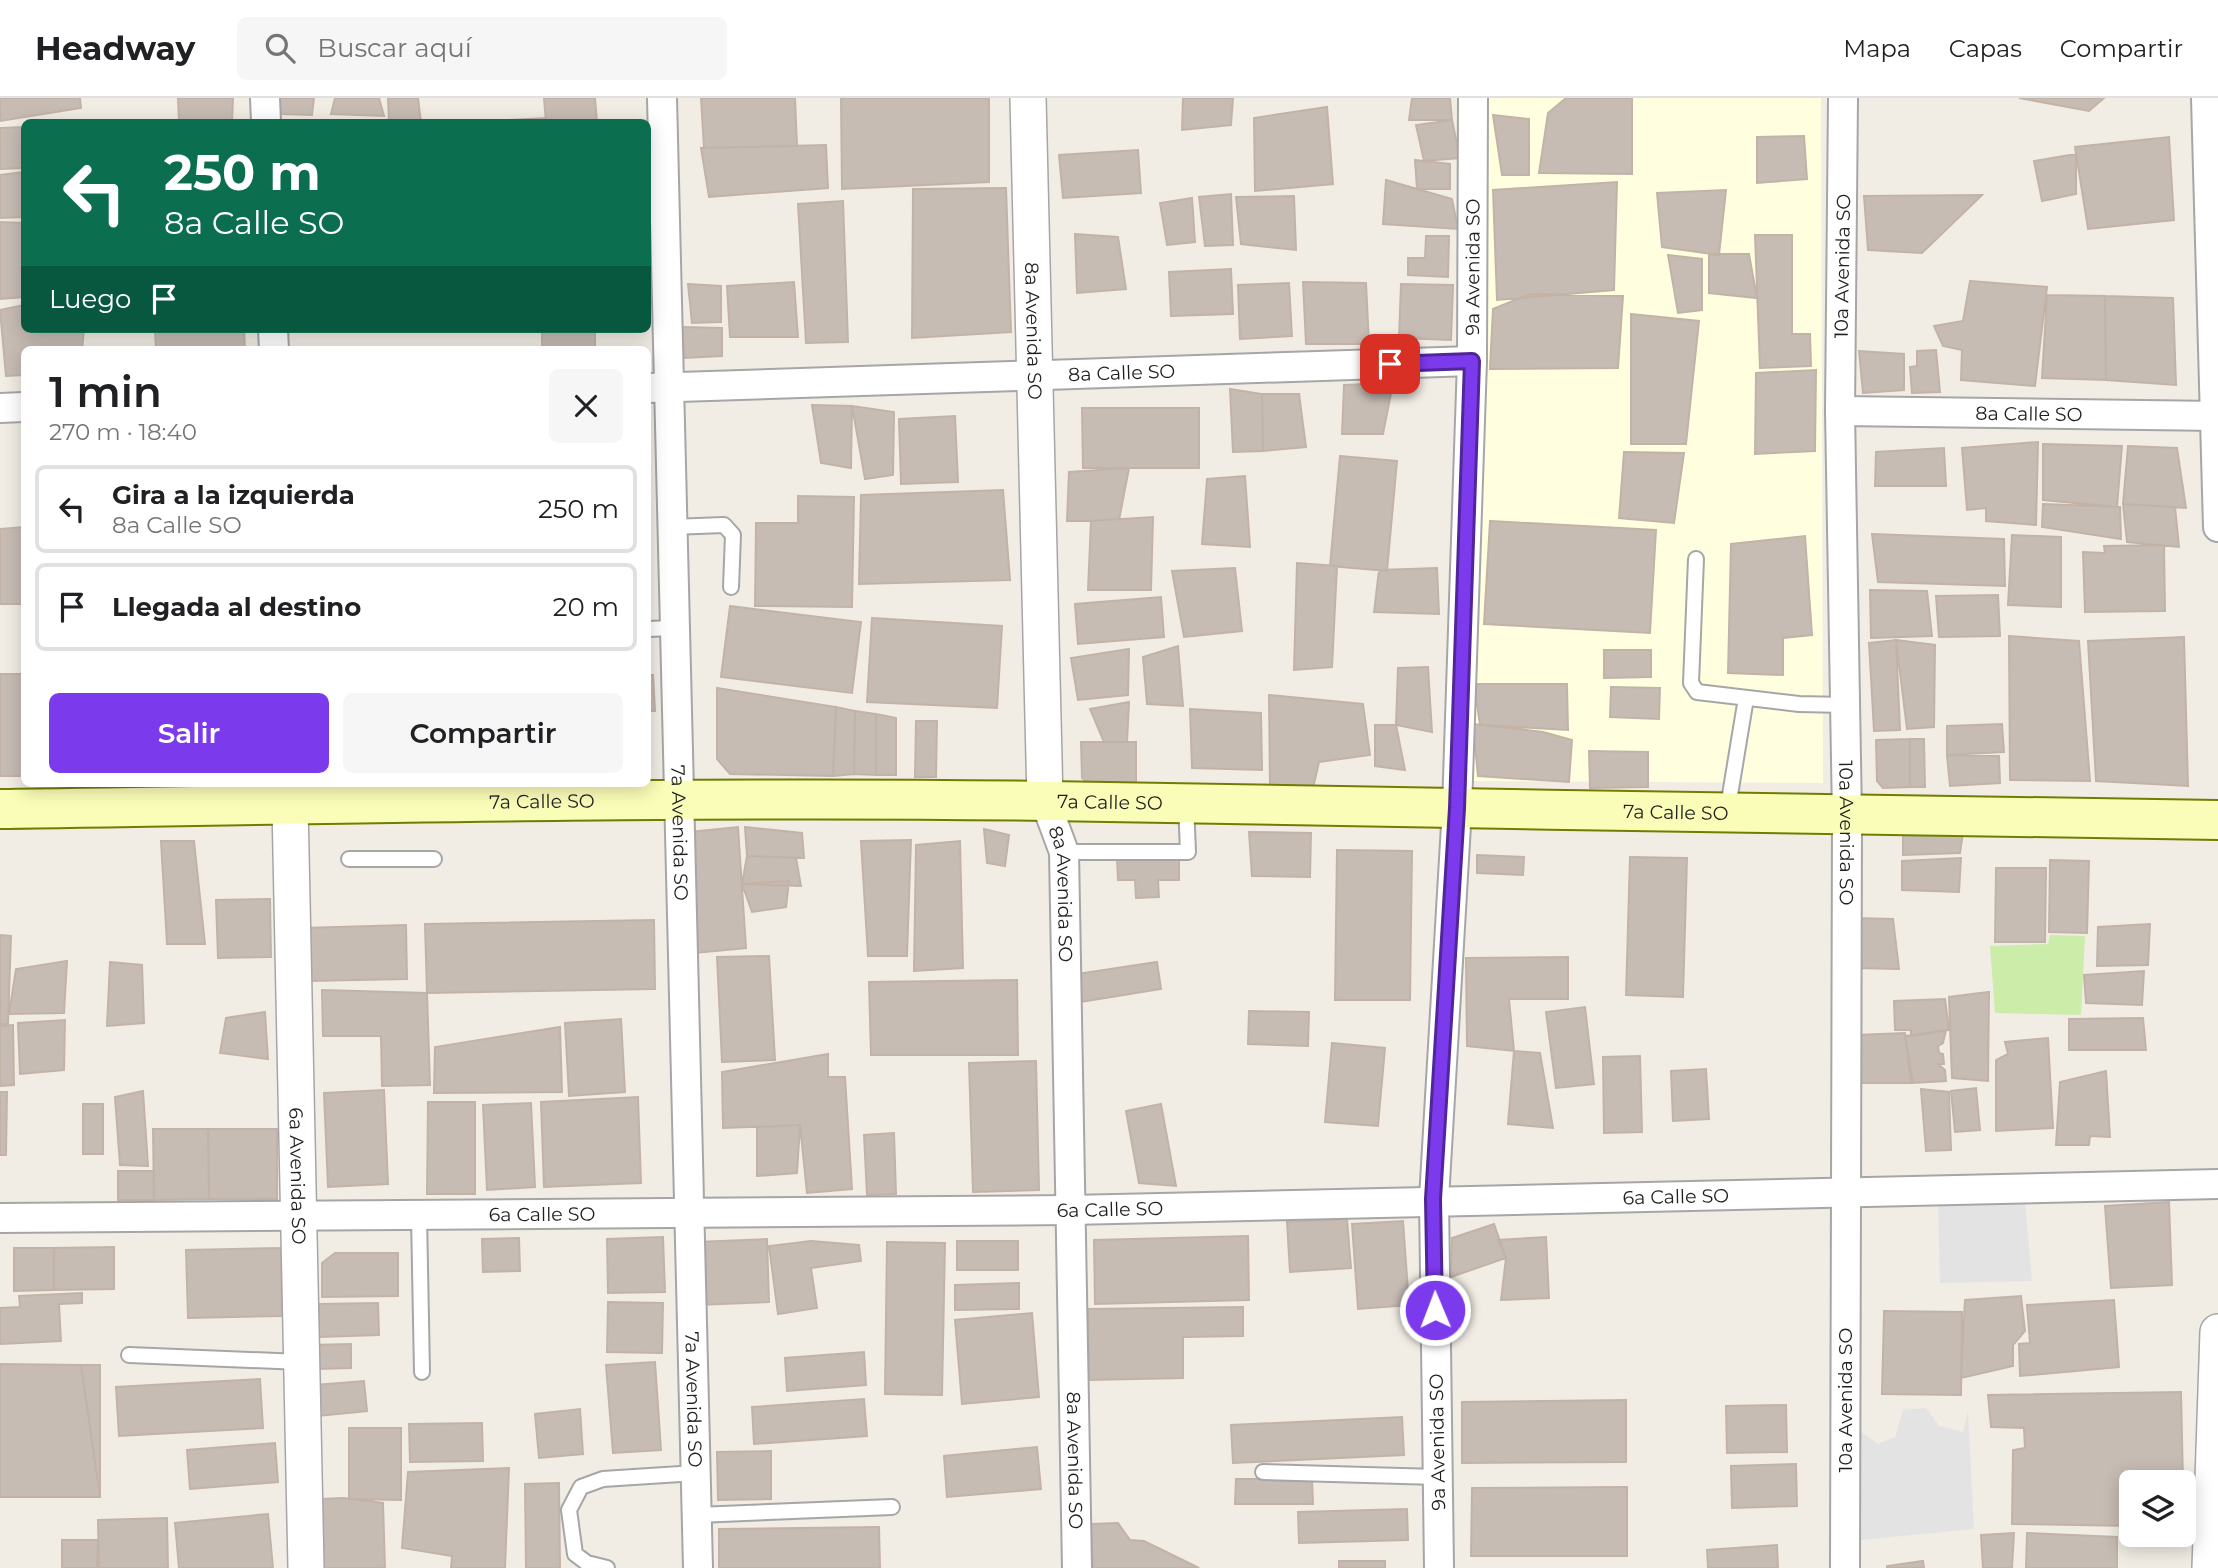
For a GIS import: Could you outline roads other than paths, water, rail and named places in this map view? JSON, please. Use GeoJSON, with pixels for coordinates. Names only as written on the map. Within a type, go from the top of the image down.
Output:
{"type":"FeatureCollection","features":[{"type":"Feature","properties":{"kind":"main road","name":"7a Calle SO"},"geometry":{"type":"LineString","coordinates":[[0,809],[290,794],[677,800],[1045,801],[1847,817],[2218,820]]}},
{"type":"Feature","properties":{"kind":"street"},"geometry":{"type":"LineString","coordinates":[[265,98],[266,119]]}},
{"type":"Feature","properties":{"kind":"street","name":"7a Avenida SO"},"geometry":{"type":"LineString","coordinates":[[662,98],[658,387],[671,527],[660,628],[677,800],[691,1214],[698,1568]]}},
{"type":"Feature","properties":{"kind":"street","name":"8a Avenida SO"},"geometry":{"type":"LineString","coordinates":[[1027,98],[1045,801],[1064,852],[1077,1568]]}},
{"type":"Feature","properties":{"kind":"street","name":"9a Avenida SO"},"geometry":{"type":"LineString","coordinates":[[1438,1568],[1433,1199],[1457,808],[1472,361],[1474,98]]}},
{"type":"Feature","properties":{"kind":"street","name":"10a Avenida SO"},"geometry":{"type":"LineString","coordinates":[[1843,98],[1840,411],[1847,817],[1844,1193],[1846,1568]]}},
{"type":"Feature","properties":{"kind":"street"},"geometry":{"type":"LineString","coordinates":[[2206,98],[2217,416],[2218,527]]}},
{"type":"Feature","properties":{"kind":"street","name":"8a Calle SO"},"geometry":{"type":"LineString","coordinates":[[658,387],[1472,361]]}},
{"type":"Feature","properties":{"kind":"street"},"geometry":{"type":"LineString","coordinates":[[0,408],[21,407]]}},
{"type":"Feature","properties":{"kind":"street","name":"8a Calle SO"},"geometry":{"type":"LineString","coordinates":[[1840,411],[2217,416]]}},
{"type":"Feature","properties":{"kind":"street","name":"6a Avenida SO"},"geometry":{"type":"LineString","coordinates":[[290,794],[306,1568]]}},
{"type":"Feature","properties":{"kind":"street","name":"6a Calle SO"},"geometry":{"type":"LineString","coordinates":[[0,1218],[1070,1209],[2218,1184]]}},
{"type":"Feature","properties":{"kind":"street"},"geometry":{"type":"LineString","coordinates":[[2210,1568],[2218,1332]]}},
{"type":"Feature","properties":{"kind":"lane"},"geometry":{"type":"LineString","coordinates":[[671,527],[724,525],[730,530],[733,535],[731,587]]}},
{"type":"Feature","properties":{"kind":"lane"},"geometry":{"type":"LineString","coordinates":[[1696,559],[1691,683],[1697,692],[1845,705]]}},
{"type":"Feature","properties":{"kind":"lane"},"geometry":{"type":"LineString","coordinates":[[1727,814],[1746,698]]}},
{"type":"Feature","properties":{"kind":"lane"},"geometry":{"type":"LineString","coordinates":[[1064,852],[1188,852],[1186,803]]}},
{"type":"Feature","properties":{"kind":"lane"},"geometry":{"type":"LineString","coordinates":[[349,859],[434,859]]}},
{"type":"Feature","properties":{"kind":"lane"},"geometry":{"type":"LineString","coordinates":[[419,1215],[422,1372]]}},
{"type":"Feature","properties":{"kind":"lane"},"geometry":{"type":"LineString","coordinates":[[129,1355],[303,1362]]}},
{"type":"Feature","properties":{"kind":"lane"},"geometry":{"type":"LineString","coordinates":[[1263,1472],[1437,1477]]}},
{"type":"Feature","properties":{"kind":"lane"},"geometry":{"type":"LineString","coordinates":[[607,1568],[587,1563],[575,1554],[569,1510],[581,1486],[603,1479],[696,1473]]}},
{"type":"Feature","properties":{"kind":"lane"},"geometry":{"type":"LineString","coordinates":[[697,1516],[892,1507]]}}]}
